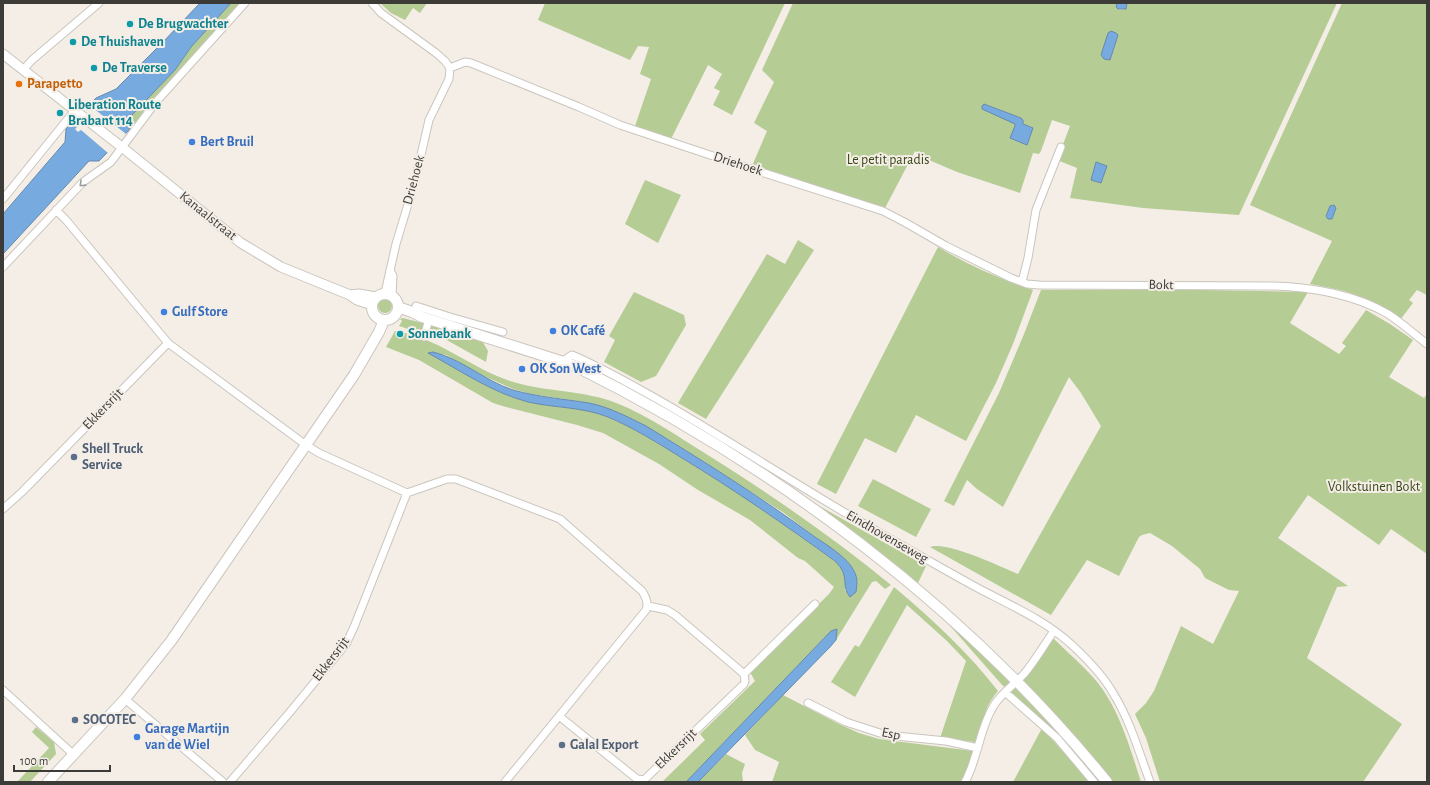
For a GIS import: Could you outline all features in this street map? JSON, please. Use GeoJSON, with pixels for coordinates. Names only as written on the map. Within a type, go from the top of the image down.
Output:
{"type":"FeatureCollection","features":[{"type":"Feature","properties":{"kind":"main road"},"geometry":{"type":"LineString","coordinates":[[389,294],[395,298],[397,311],[388,319],[380,318],[372,309],[374,301],[379,295],[389,294]]}},
{"type":"Feature","properties":{"kind":"main road","name":"Eindhovenseweg"},"geometry":{"type":"LineString","coordinates":[[397,311],[411,318],[449,321],[563,361],[596,376],[670,417],[760,472],[847,534],[920,592],[964,631],[1017,681],[1072,740],[1107,782]]}},
{"type":"Feature","properties":{"kind":"main road"},"geometry":{"type":"LineString","coordinates":[[48,782],[125,699],[171,641],[354,375],[379,332],[380,318]]}},
{"type":"Feature","properties":{"kind":"street"},"geometry":{"type":"LineString","coordinates":[[23,70],[32,60],[99,3]]}},
{"type":"Feature","properties":{"kind":"street"},"geometry":{"type":"LineString","coordinates":[[3,267],[86,179],[111,162],[119,146],[156,102],[245,3]]}},
{"type":"Feature","properties":{"kind":"street"},"geometry":{"type":"LineString","coordinates":[[372,3],[381,13],[436,53],[450,68]]}},
{"type":"Feature","properties":{"kind":"street","name":"Kanaalstraat"},"geometry":{"type":"LineString","coordinates":[[4,56],[78,109],[119,146],[241,243],[282,267],[350,295],[357,300],[374,301]]}},
{"type":"Feature","properties":{"kind":"street","name":"Driehoek"},"geometry":{"type":"LineString","coordinates":[[389,294],[393,276],[390,270],[396,244],[415,181],[429,120],[450,79],[450,68],[465,62],[471,63],[565,101],[620,125],[877,209],[962,254],[1022,282]]}},
{"type":"Feature","properties":{"kind":"street"},"geometry":{"type":"LineString","coordinates":[[3,199],[78,109]]}},
{"type":"Feature","properties":{"kind":"street"},"geometry":{"type":"LineString","coordinates":[[1022,282],[1028,258],[1036,210],[1061,147]]}},
{"type":"Feature","properties":{"kind":"street"},"geometry":{"type":"LineString","coordinates":[[56,210],[66,220],[168,343],[306,445],[319,453],[406,493],[446,479],[456,479],[560,519],[642,591],[647,598],[648,606],[646,610],[620,644],[505,782]]}},
{"type":"Feature","properties":{"kind":"street","name":"Bokt"},"geometry":{"type":"LineString","coordinates":[[1022,282],[1039,285],[1274,286],[1302,288],[1352,299],[1372,306],[1390,315],[1427,344]]}},
{"type":"Feature","properties":{"kind":"street","name":"Eindhovenseweg"},"geometry":{"type":"LineString","coordinates":[[416,306],[449,321],[503,332]]}},
{"type":"Feature","properties":{"kind":"street"},"geometry":{"type":"LineString","coordinates":[[424,337],[425,318]]}},
{"type":"Feature","properties":{"kind":"street","name":"Ekkersrijt"},"geometry":{"type":"LineString","coordinates":[[3,509],[23,491],[168,343]]}},
{"type":"Feature","properties":{"kind":"street","name":"Eindhovenseweg"},"geometry":{"type":"LineString","coordinates":[[563,361],[572,355],[629,383],[697,422],[802,488],[1054,631],[1071,644],[1113,692],[1125,715],[1150,782]]}},
{"type":"Feature","properties":{"kind":"street","name":"Ekkersrijt"},"geometry":{"type":"LineString","coordinates":[[230,782],[346,644],[406,493]]}},
{"type":"Feature","properties":{"kind":"street","name":"Ekkersrijt"},"geometry":{"type":"LineString","coordinates":[[559,716],[637,779],[644,780],[744,684],[744,674],[815,604]]}},
{"type":"Feature","properties":{"kind":"street"},"geometry":{"type":"LineString","coordinates":[[648,606],[667,610],[675,615],[744,674]]}},
{"type":"Feature","properties":{"kind":"street"},"geometry":{"type":"LineString","coordinates":[[965,782],[972,770],[978,748],[992,709],[997,700],[1025,673],[1054,631]]}},
{"type":"Feature","properties":{"kind":"street"},"geometry":{"type":"LineString","coordinates":[[3,690],[74,755]]}},
{"type":"Feature","properties":{"kind":"street"},"geometry":{"type":"LineString","coordinates":[[1006,692],[1057,738],[1094,782]]}},
{"type":"Feature","properties":{"kind":"street"},"geometry":{"type":"LineString","coordinates":[[125,699],[223,782]]}},
{"type":"Feature","properties":{"kind":"street","name":"Esp"},"geometry":{"type":"LineString","coordinates":[[808,703],[846,722],[886,734],[978,748]]}},
{"type":"Feature","properties":{"kind":"green space"},"geometry":{"type":"Polygon","coordinates":[[[231,3],[241,3],[132,132],[129,130],[132,115],[175,70],[191,47],[231,3]]]}},
{"type":"Feature","properties":{"kind":"green space"},"geometry":{"type":"Polygon","coordinates":[[[380,3],[427,3],[420,13],[413,8],[405,20],[391,13],[380,3]]]}},
{"type":"Feature","properties":{"kind":"green space"},"geometry":{"type":"Polygon","coordinates":[[[545,3],[785,3],[732,115],[713,105],[720,91],[714,88],[722,74],[708,65],[671,139],[635,126],[651,79],[640,74],[649,47],[638,46],[630,60],[538,20],[545,3]]]}},
{"type":"Feature","properties":{"kind":"green space","name":"Le petit paradis"},"geometry":{"type":"Polygon","coordinates":[[[793,3],[1117,3],[1116,7],[1120,10],[1126,9],[1127,3],[1337,3],[1239,215],[1143,208],[1070,198],[1077,168],[1057,160],[1070,126],[1052,120],[1041,151],[1039,154],[1033,153],[1020,193],[957,172],[929,160],[915,151],[885,208],[752,166],[767,131],[754,123],[774,82],[762,70],[793,3]],[[985,104],[1015,124],[1015,126],[1033,128],[1023,124],[1021,118],[985,104]]]}},
{"type":"Feature","properties":{"kind":"green space"},"geometry":{"type":"Polygon","coordinates":[[[1342,3],[1427,3],[1427,295],[1417,290],[1409,300],[1413,303],[1400,320],[1373,303],[1356,295],[1310,284],[1332,241],[1250,205],[1342,3]]]}},
{"type":"Feature","properties":{"kind":"green space"},"geometry":{"type":"Polygon","coordinates":[[[645,180],[681,195],[658,243],[625,224],[645,180]]]}},
{"type":"Feature","properties":{"kind":"green space"},"geometry":{"type":"Polygon","coordinates":[[[798,240],[814,250],[706,419],[678,403],[767,254],[785,264],[798,240]]]}},
{"type":"Feature","properties":{"kind":"green space"},"geometry":{"type":"Polygon","coordinates":[[[938,247],[984,271],[1033,290],[1013,344],[996,383],[966,441],[916,415],[896,453],[865,438],[836,494],[817,484],[938,247]]]}},
{"type":"Feature","properties":{"kind":"green space","name":"Volkstuinen Bokt"},"geometry":{"type":"Polygon","coordinates":[[[1041,290],[1205,290],[1308,292],[1290,323],[1339,354],[1346,346],[1342,343],[1366,310],[1413,340],[1389,377],[1424,398],[1427,394],[1427,554],[1391,529],[1379,545],[1308,495],[1278,538],[1348,586],[1337,587],[1307,658],[1402,724],[1363,782],[1160,782],[1146,738],[1135,714],[1146,703],[1154,691],[1181,626],[1213,644],[1239,591],[1229,590],[1205,578],[1200,569],[1172,546],[1150,533],[1139,537],[1119,576],[1087,560],[1051,615],[930,547],[938,546],[961,551],[1018,574],[1101,426],[1081,393],[1069,377],[1003,507],[977,489],[967,480],[954,506],[944,501],[999,393],[1041,290]]]}},
{"type":"Feature","properties":{"kind":"green space"},"geometry":{"type":"Polygon","coordinates":[[[634,292],[684,315],[686,325],[656,376],[641,382],[604,362],[615,340],[609,336],[634,292]]]}},
{"type":"Feature","properties":{"kind":"green space"},"geometry":{"type":"Polygon","coordinates":[[[385,299],[390,301],[392,306],[390,311],[385,313],[380,311],[378,306],[380,301],[385,299]]]}},
{"type":"Feature","properties":{"kind":"green space"},"geometry":{"type":"Polygon","coordinates":[[[403,318],[453,331],[453,333],[481,339],[488,351],[486,362],[443,338],[421,335],[417,332],[399,326],[402,321],[400,319],[403,318]]]}},
{"type":"Feature","properties":{"kind":"green space"},"geometry":{"type":"Polygon","coordinates":[[[395,331],[410,334],[437,345],[476,366],[515,383],[598,397],[635,411],[728,467],[776,499],[846,549],[891,585],[885,589],[876,581],[872,582],[836,640],[837,629],[831,631],[686,782],[662,782],[705,740],[700,734],[755,681],[750,672],[829,594],[834,587],[805,561],[798,558],[750,520],[698,490],[659,464],[603,433],[493,403],[419,360],[386,347],[395,331]],[[429,353],[476,380],[513,397],[537,404],[579,409],[600,414],[641,433],[728,487],[835,561],[844,574],[845,591],[857,582],[854,570],[843,558],[784,513],[677,445],[630,418],[590,403],[531,394],[513,389],[473,371],[446,355],[429,353]]]}},
{"type":"Feature","properties":{"kind":"green space"},"geometry":{"type":"Polygon","coordinates":[[[873,479],[931,509],[916,537],[858,506],[873,479]]]}},
{"type":"Feature","properties":{"kind":"green space"},"geometry":{"type":"Polygon","coordinates":[[[814,503],[926,566],[918,583],[878,551],[814,503]]]}},
{"type":"Feature","properties":{"kind":"green space"},"geometry":{"type":"Polygon","coordinates":[[[894,587],[949,636],[998,691],[987,708],[981,730],[975,742],[940,738],[966,661],[947,641],[907,605],[855,697],[831,682],[855,645],[859,647],[894,587]]]}},
{"type":"Feature","properties":{"kind":"green space"},"geometry":{"type":"Polygon","coordinates":[[[945,620],[1013,682],[1006,687],[1003,686],[945,620]]]}},
{"type":"Feature","properties":{"kind":"green space"},"geometry":{"type":"Polygon","coordinates":[[[1052,637],[1087,671],[1106,694],[1124,730],[1141,782],[1113,782],[1022,679],[1052,637]]]}},
{"type":"Feature","properties":{"kind":"green space"},"geometry":{"type":"Polygon","coordinates":[[[1016,686],[1037,707],[1092,771],[1047,724],[1011,694],[1012,690],[1016,686]]]}},
{"type":"Feature","properties":{"kind":"green space"},"geometry":{"type":"Polygon","coordinates":[[[783,695],[839,724],[859,733],[879,739],[973,751],[963,782],[772,782],[779,762],[755,750],[745,735],[783,695]]]}},
{"type":"Feature","properties":{"kind":"green space"},"geometry":{"type":"Polygon","coordinates":[[[36,727],[54,742],[56,754],[30,782],[17,782],[49,748],[32,732],[36,727]]]}},
{"type":"Feature","properties":{"kind":"green space"},"geometry":{"type":"Polygon","coordinates":[[[1042,728],[1090,782],[1013,782],[1042,728]]]}},
{"type":"Feature","properties":{"kind":"green space"},"geometry":{"type":"Polygon","coordinates":[[[726,754],[745,764],[742,773],[743,782],[698,782],[726,754]]]}},
{"type":"Feature","properties":{"kind":"water"},"geometry":{"type":"Polygon","coordinates":[[[200,3],[231,3],[191,47],[175,70],[132,115],[129,130],[99,161],[89,161],[3,254],[3,214],[65,142],[66,129],[96,98],[116,89],[200,3]]]}},
{"type":"Feature","properties":{"kind":"water"},"geometry":{"type":"Polygon","coordinates":[[[1117,3],[1127,3],[1126,9],[1118,9],[1116,7],[1117,3]]]}},
{"type":"Feature","properties":{"kind":"water"},"geometry":{"type":"Polygon","coordinates":[[[1111,31],[1118,35],[1110,60],[1104,59],[1101,55],[1108,33],[1111,31]]]}},
{"type":"Feature","properties":{"kind":"water"},"geometry":{"type":"Polygon","coordinates":[[[984,104],[1021,118],[1023,120],[1023,124],[1033,128],[1027,145],[1010,138],[1015,124],[982,109],[984,104]]]}},
{"type":"Feature","properties":{"kind":"water"},"geometry":{"type":"Polygon","coordinates":[[[1096,162],[1107,166],[1101,183],[1091,180],[1096,162]]]}},
{"type":"Feature","properties":{"kind":"water"},"geometry":{"type":"Polygon","coordinates":[[[1334,205],[1336,208],[1332,219],[1328,219],[1326,216],[1330,206],[1334,205]]]}},
{"type":"Feature","properties":{"kind":"water"},"geometry":{"type":"Polygon","coordinates":[[[433,352],[444,355],[513,390],[604,407],[646,426],[753,494],[837,552],[851,566],[856,576],[856,592],[850,597],[847,592],[843,572],[835,561],[741,495],[646,436],[618,421],[589,411],[528,402],[501,393],[428,353],[433,352]]]}},
{"type":"Feature","properties":{"kind":"water"},"geometry":{"type":"Polygon","coordinates":[[[837,629],[836,640],[830,647],[698,782],[686,782],[831,631],[837,629]]]}},
{"type":"Feature","properties":{"kind":"pier"},"geometry":{"type":"Polygon","coordinates":[[[88,104],[126,134],[108,153],[81,130],[78,132],[75,129],[77,127],[71,123],[88,104]]]}},
{"type":"Feature","properties":{"kind":"place","name":"De Brugwachter"},"geometry":{"type":"Point","coordinates":[130,24]}},
{"type":"Feature","properties":{"kind":"place","name":"De Thuishaven"},"geometry":{"type":"Point","coordinates":[73,42]}},
{"type":"Feature","properties":{"kind":"place","name":"De Traverse"},"geometry":{"type":"Point","coordinates":[94,68]}},
{"type":"Feature","properties":{"kind":"place","name":"Parapetto"},"geometry":{"type":"Point","coordinates":[19,84]}},
{"type":"Feature","properties":{"kind":"place","name":"Liberation Route Brabant 114"},"geometry":{"type":"Point","coordinates":[60,113]}},
{"type":"Feature","properties":{"kind":"place","name":"Bert Bruil"},"geometry":{"type":"Point","coordinates":[192,142]}},
{"type":"Feature","properties":{"kind":"place","name":"Gulf Store"},"geometry":{"type":"Point","coordinates":[164,312]}},
{"type":"Feature","properties":{"kind":"place","name":"OK Café"},"geometry":{"type":"Point","coordinates":[553,331]}},
{"type":"Feature","properties":{"kind":"place","name":"Sonnebank"},"geometry":{"type":"Point","coordinates":[400,334]}},
{"type":"Feature","properties":{"kind":"place","name":"OK Son West"},"geometry":{"type":"Point","coordinates":[522,369]}},
{"type":"Feature","properties":{"kind":"place","name":"Shell Truck Service"},"geometry":{"type":"Point","coordinates":[74,457]}},
{"type":"Feature","properties":{"kind":"place","name":"SOCOTEC"},"geometry":{"type":"Point","coordinates":[75,720]}},
{"type":"Feature","properties":{"kind":"place","name":"Garage Martijn van de Wiel"},"geometry":{"type":"Point","coordinates":[137,737]}},
{"type":"Feature","properties":{"kind":"place","name":"Galal Export"},"geometry":{"type":"Point","coordinates":[562,745]}}]}
